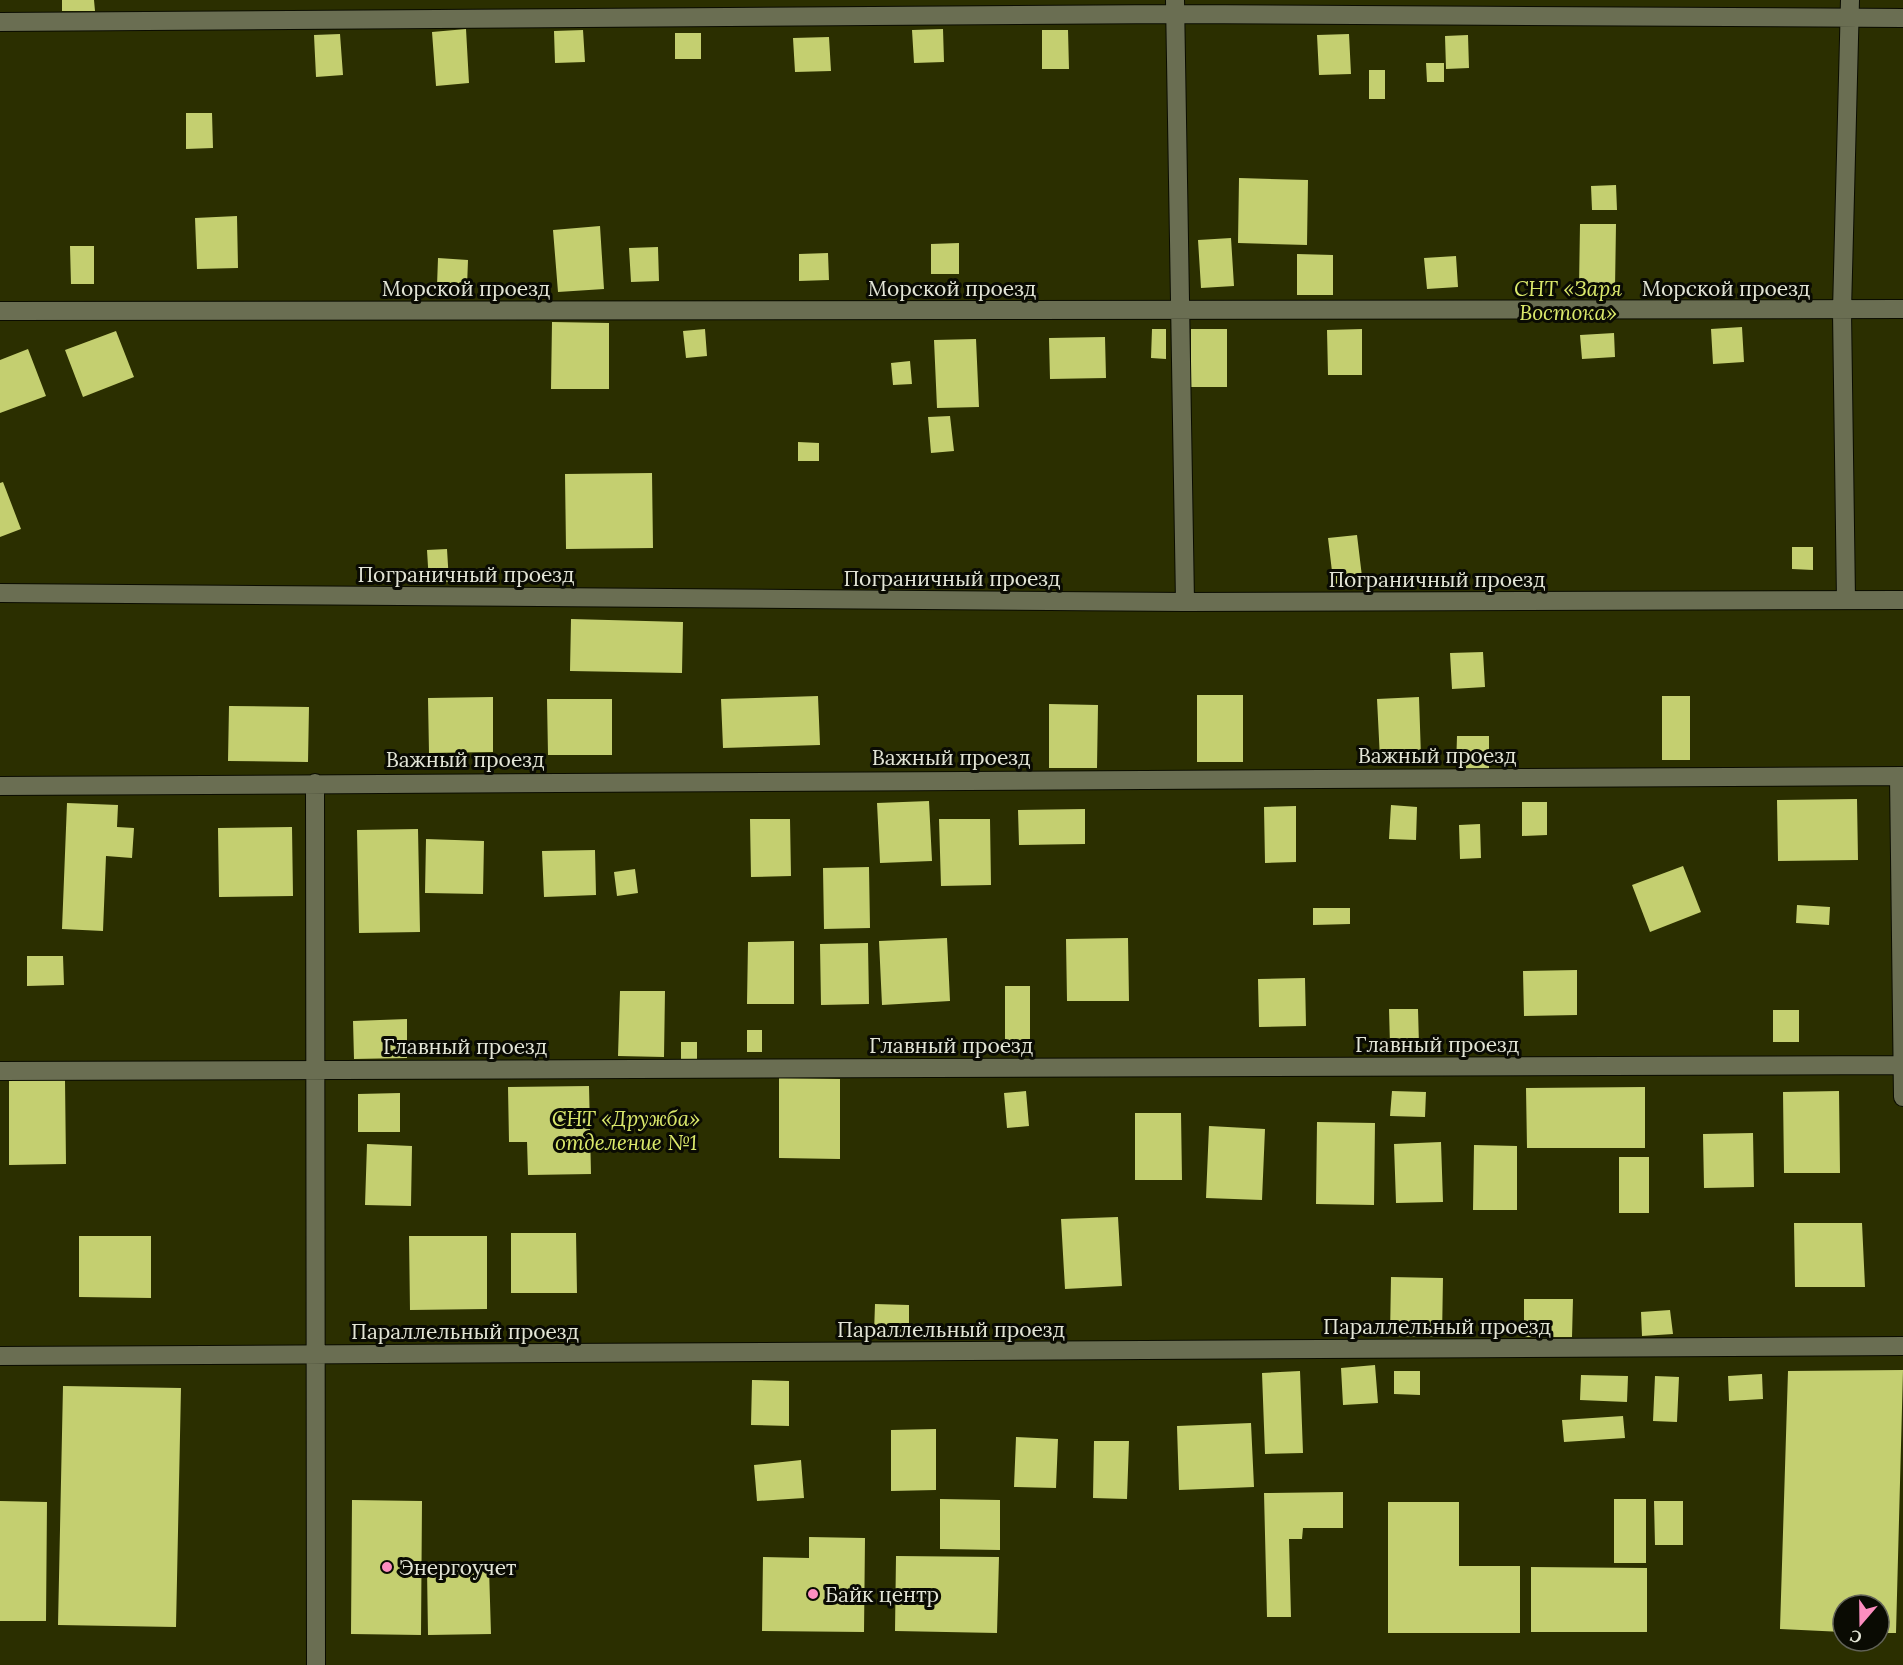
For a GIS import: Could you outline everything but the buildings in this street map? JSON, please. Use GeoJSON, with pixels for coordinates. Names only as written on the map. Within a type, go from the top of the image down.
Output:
{"type":"FeatureCollection","features":[{"type":"Feature","properties":{"kind":"lane"},"geometry":{"type":"LineString","coordinates":[[1175,7],[1185,602]]}},
{"type":"Feature","properties":{"kind":"lane"},"geometry":{"type":"LineString","coordinates":[[0,22],[1175,7],[1851,9],[1903,18]]}},
{"type":"Feature","properties":{"kind":"lane"},"geometry":{"type":"LineString","coordinates":[[1846,600],[1842,311],[1851,9]]}},
{"type":"Feature","properties":{"kind":"lane","name":"Морской проезд"},"geometry":{"type":"LineString","coordinates":[[0,311],[1842,311],[1903,309]]}},
{"type":"Feature","properties":{"kind":"lane","name":"Пограничный проезд"},"geometry":{"type":"LineString","coordinates":[[0,593],[1185,602],[1903,600]]}},
{"type":"Feature","properties":{"kind":"lane"},"geometry":{"type":"LineString","coordinates":[[1901,776],[1903,1097]]}},
{"type":"Feature","properties":{"kind":"lane","name":"Важный проезд"},"geometry":{"type":"LineString","coordinates":[[0,786],[1901,776]]}},
{"type":"Feature","properties":{"kind":"lane"},"geometry":{"type":"LineString","coordinates":[[315,783],[316,1665]]}},
{"type":"Feature","properties":{"kind":"lane","name":"Главный проезд"},"geometry":{"type":"LineString","coordinates":[[0,1071],[316,1068],[1902,1065]]}},
{"type":"Feature","properties":{"kind":"lane","name":"Параллельный проезд"},"geometry":{"type":"LineString","coordinates":[[0,1356],[1903,1346]]}},
{"type":"Feature","properties":{"kind":"green space","name":"СНТ «Дружба» отделение №1"},"geometry":{"type":"Polygon","coordinates":[[[0,0],[1903,0],[1903,1665],[0,1665],[0,0]]]}},
{"type":"Feature","properties":{"kind":"place","name":"Энергоучет"},"geometry":{"type":"Point","coordinates":[387,1567]}},
{"type":"Feature","properties":{"kind":"place","name":"Байк центр"},"geometry":{"type":"Point","coordinates":[813,1594]}},
{"type":"Feature","properties":{"kind":"park label","name":"СНТ «Заря Востока»"},"geometry":{"type":"Point","coordinates":[1568,300]}}]}
